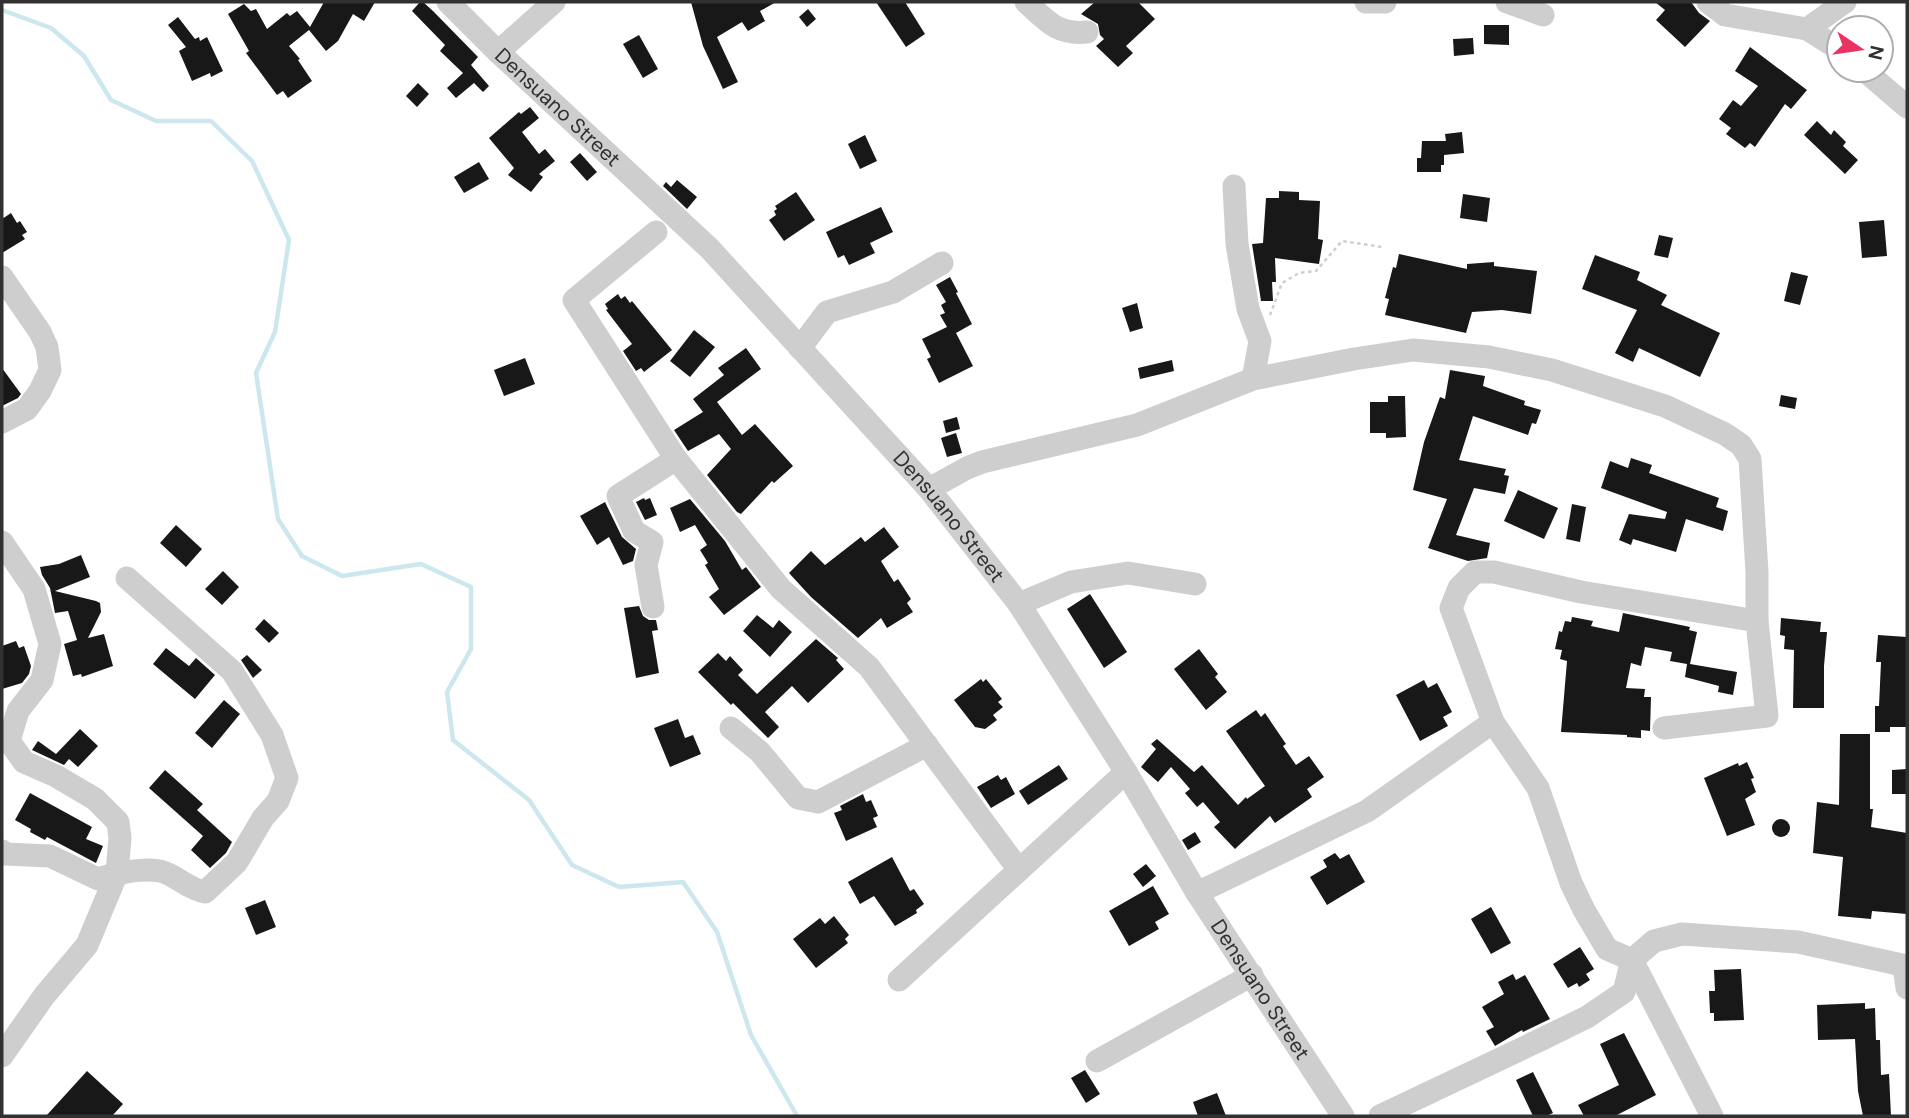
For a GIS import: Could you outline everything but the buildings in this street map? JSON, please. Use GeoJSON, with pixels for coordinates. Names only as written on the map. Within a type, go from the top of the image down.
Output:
{"type":"FeatureCollection","features":[{"type":"Feature","properties":{"kind":"street","name":"Densuano Street"},"geometry":{"type":"LineString","coordinates":[[448,2],[710,249],[929,489],[1019,604],[1126,772],[1197,893],[1343,1116]]}},
{"type":"Feature","properties":{"kind":"street"},"geometry":{"type":"LineString","coordinates":[[498,52],[554,2]]}},
{"type":"Feature","properties":{"kind":"street"},"geometry":{"type":"LineString","coordinates":[[1027,2],[1048,22],[1070,34],[1087,32]]}},
{"type":"Feature","properties":{"kind":"street"},"geometry":{"type":"LineString","coordinates":[[1366,2],[1385,2]]}},
{"type":"Feature","properties":{"kind":"street"},"geometry":{"type":"LineString","coordinates":[[1507,2],[1543,15]]}},
{"type":"Feature","properties":{"kind":"street"},"geometry":{"type":"LineString","coordinates":[[1708,2],[1725,15],[1807,29],[1825,40]]}},
{"type":"Feature","properties":{"kind":"street"},"geometry":{"type":"LineString","coordinates":[[1807,29],[1843,3]]}},
{"type":"Feature","properties":{"kind":"street"},"geometry":{"type":"LineString","coordinates":[[1880,84],[1907,107]]}},
{"type":"Feature","properties":{"kind":"street"},"geometry":{"type":"LineString","coordinates":[[1234,186],[1237,244],[1248,309],[1261,341],[1252,379]]}},
{"type":"Feature","properties":{"kind":"street"},"geometry":{"type":"LineString","coordinates":[[656,232],[574,300],[676,458],[781,589],[869,667],[1019,870]]}},
{"type":"Feature","properties":{"kind":"street"},"geometry":{"type":"LineString","coordinates":[[800,348],[827,312],[893,292],[942,264]]}},
{"type":"Feature","properties":{"kind":"street"},"geometry":{"type":"LineString","coordinates":[[2,277],[40,332],[47,347],[50,370],[27,409],[2,422]]}},
{"type":"Feature","properties":{"kind":"street"},"geometry":{"type":"LineString","coordinates":[[929,489],[982,462],[1137,425],[1252,379],[1413,350],[1489,357],[1552,370],[1665,406],[1725,434],[1741,445],[1749,459],[1757,572],[1756,621],[1767,716],[1664,728]]}},
{"type":"Feature","properties":{"kind":"street"},"geometry":{"type":"LineString","coordinates":[[653,607],[646,565],[652,542],[634,531],[618,496],[676,458]]}},
{"type":"Feature","properties":{"kind":"street"},"geometry":{"type":"LineString","coordinates":[[2,542],[34,589],[50,644],[42,680],[18,711],[9,741],[23,762],[56,776],[94,799],[118,822],[120,838],[117,873],[87,945],[44,996],[2,1056]]}},
{"type":"Feature","properties":{"kind":"street"},"geometry":{"type":"LineString","coordinates":[[1712,1116],[1632,960],[1607,949],[1590,920],[1571,883],[1538,788],[1493,722],[1451,608],[1459,588],[1475,572],[1494,572],[1581,592],[1756,621]]}},
{"type":"Feature","properties":{"kind":"street"},"geometry":{"type":"LineString","coordinates":[[1019,604],[1071,582],[1128,573],[1195,584]]}},
{"type":"Feature","properties":{"kind":"street"},"geometry":{"type":"LineString","coordinates":[[2,851],[5,854],[50,856],[98,878],[117,873],[161,871],[193,890],[205,892],[237,862],[263,818],[278,801],[287,778],[272,735],[232,671],[127,578]]}},
{"type":"Feature","properties":{"kind":"street"},"geometry":{"type":"LineString","coordinates":[[1197,893],[1367,811],[1493,722]]}},
{"type":"Feature","properties":{"kind":"street"},"geometry":{"type":"LineString","coordinates":[[731,728],[760,752],[798,798],[818,802],[927,746]]}},
{"type":"Feature","properties":{"kind":"street"},"geometry":{"type":"LineString","coordinates":[[899,980],[1126,772]]}},
{"type":"Feature","properties":{"kind":"street"},"geometry":{"type":"LineString","coordinates":[[1380,1116],[1587,1017],[1624,992],[1632,960],[1654,941],[1682,934],[1798,942],[1906,974]]}},
{"type":"Feature","properties":{"kind":"street"},"geometry":{"type":"LineString","coordinates":[[1097,1061],[1252,975]]}},
{"type":"Feature","properties":{"kind":"path"},"geometry":{"type":"LineString","coordinates":[[1261,341],[1282,283],[1299,273],[1316,271],[1342,241],[1382,247]]}},
{"type":"Feature","properties":{"kind":"waterway"},"geometry":{"type":"LineString","coordinates":[[2,10],[51,28],[84,56],[111,100],[156,121],[211,121],[252,161],[289,240],[275,332],[256,373],[278,519],[302,556],[342,576],[421,564],[471,587],[471,649],[447,692],[453,740],[529,800],[572,865],[619,887],[683,882],[717,932],[751,1035],[797,1116]]}}]}
